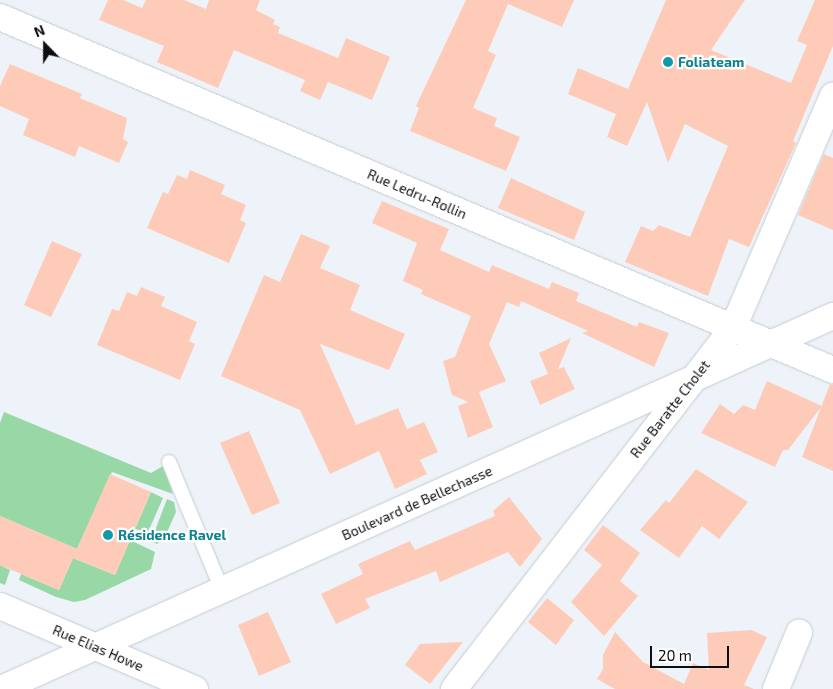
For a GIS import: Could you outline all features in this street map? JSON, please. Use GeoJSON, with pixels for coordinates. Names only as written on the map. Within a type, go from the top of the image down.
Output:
{"type":"FeatureCollection","features":[{"type":"Feature","properties":{"kind":"street","name":"Rue Ledru-Rollin"},"geometry":{"type":"LineString","coordinates":[[0,17],[833,370]]}},
{"type":"Feature","properties":{"kind":"street","name":"Rue Baratte Cholet"},"geometry":{"type":"LineString","coordinates":[[454,689],[733,328],[833,96]]}},
{"type":"Feature","properties":{"kind":"street","name":"Boulevard de Bellechasse"},"geometry":{"type":"LineString","coordinates":[[1,689],[833,316]]}},
{"type":"Feature","properties":{"kind":"street","name":"Rue Elias Howe"},"geometry":{"type":"LineString","coordinates":[[0,606],[196,689]]}},
{"type":"Feature","properties":{"kind":"street"},"geometry":{"type":"LineString","coordinates":[[776,689],[799,633]]}},
{"type":"Feature","properties":{"kind":"lane"},"geometry":{"type":"LineString","coordinates":[[169,462],[222,590]]}},
{"type":"Feature","properties":{"kind":"green space"},"geometry":{"type":"Polygon","coordinates":[[[4,412],[151,473],[163,466],[173,494],[112,472],[77,549],[0,516],[0,423],[4,412]]]}},
{"type":"Feature","properties":{"kind":"green space"},"geometry":{"type":"Polygon","coordinates":[[[151,492],[163,498],[148,532],[135,529],[151,492]]]}},
{"type":"Feature","properties":{"kind":"green space"},"geometry":{"type":"Polygon","coordinates":[[[167,499],[174,502],[176,512],[164,539],[157,544],[141,537],[142,534],[153,536],[167,499]]]}},
{"type":"Feature","properties":{"kind":"green space"},"geometry":{"type":"Polygon","coordinates":[[[130,540],[155,552],[151,569],[85,600],[74,602],[56,597],[19,580],[21,574],[59,590],[73,558],[115,575],[130,540]]]}},
{"type":"Feature","properties":{"kind":"green space"},"geometry":{"type":"Polygon","coordinates":[[[0,565],[10,570],[5,585],[0,583],[0,565]]]}},
{"type":"Feature","properties":{"kind":"building"},"geometry":{"type":"Polygon","coordinates":[[[108,0],[123,0],[142,8],[146,0],[184,0],[206,9],[209,0],[260,0],[256,10],[275,20],[273,24],[280,27],[278,33],[338,58],[346,38],[390,57],[372,100],[328,82],[320,100],[300,91],[305,80],[234,50],[218,88],[157,62],[164,46],[99,20],[108,0]]]}},
{"type":"Feature","properties":{"kind":"building"},"geometry":{"type":"Polygon","coordinates":[[[466,0],[574,0],[562,27],[508,4],[488,51],[496,55],[473,108],[497,118],[494,126],[520,137],[506,171],[410,131],[419,108],[416,106],[466,0]]]}},
{"type":"Feature","properties":{"kind":"building"},"geometry":{"type":"Polygon","coordinates":[[[666,0],[745,0],[711,50],[791,83],[807,45],[797,41],[815,0],[833,0],[833,46],[793,141],[796,143],[749,247],[729,239],[708,296],[625,262],[641,226],[653,231],[659,225],[690,237],[728,146],[685,124],[668,163],[647,102],[627,146],[607,137],[616,114],[568,94],[578,68],[628,89],[666,0]]]}},
{"type":"Feature","properties":{"kind":"building"},"geometry":{"type":"Polygon","coordinates":[[[10,64],[82,94],[80,98],[127,118],[123,139],[128,142],[119,163],[79,146],[75,157],[23,135],[29,119],[0,106],[0,86],[10,64]]]}},
{"type":"Feature","properties":{"kind":"building"},"geometry":{"type":"Polygon","coordinates":[[[824,154],[833,158],[833,230],[798,215],[824,154]]]}},
{"type":"Feature","properties":{"kind":"building"},"geometry":{"type":"Polygon","coordinates":[[[190,170],[225,185],[221,194],[246,205],[240,220],[246,223],[229,263],[147,228],[163,192],[168,194],[177,175],[187,179],[190,170]]]}},
{"type":"Feature","properties":{"kind":"building"},"geometry":{"type":"Polygon","coordinates":[[[511,178],[585,212],[574,240],[498,208],[511,178]]]}},
{"type":"Feature","properties":{"kind":"building"},"geometry":{"type":"Polygon","coordinates":[[[382,201],[449,229],[440,250],[489,272],[492,265],[549,289],[552,282],[579,293],[576,301],[637,327],[639,322],[669,333],[654,367],[582,333],[588,331],[521,301],[519,307],[507,302],[489,344],[506,381],[479,392],[493,427],[468,438],[458,406],[468,402],[452,395],[443,361],[455,357],[471,316],[421,294],[423,290],[403,281],[417,243],[372,223],[382,201]]]}},
{"type":"Feature","properties":{"kind":"building"},"geometry":{"type":"Polygon","coordinates":[[[301,234],[330,246],[320,268],[360,285],[350,310],[405,334],[389,370],[320,344],[356,425],[398,408],[407,429],[424,422],[438,452],[420,460],[427,474],[395,489],[379,451],[330,474],[300,410],[221,376],[264,275],[280,282],[301,234]]]}},
{"type":"Feature","properties":{"kind":"building"},"geometry":{"type":"Polygon","coordinates":[[[52,241],[82,254],[51,317],[24,305],[52,241]]]}},
{"type":"Feature","properties":{"kind":"building"},"geometry":{"type":"Polygon","coordinates":[[[141,287],[165,297],[161,306],[197,322],[189,341],[195,344],[180,380],[97,345],[112,309],[119,311],[127,292],[137,296],[141,287]]]}},
{"type":"Feature","properties":{"kind":"building"},"geometry":{"type":"Polygon","coordinates":[[[571,338],[558,369],[564,367],[575,389],[540,405],[530,381],[548,374],[539,353],[571,338]]]}},
{"type":"Feature","properties":{"kind":"building"},"geometry":{"type":"Polygon","coordinates":[[[767,381],[822,406],[788,450],[783,450],[775,467],[701,433],[720,404],[734,414],[743,405],[755,410],[767,381]]]}},
{"type":"Feature","properties":{"kind":"building"},"geometry":{"type":"Polygon","coordinates":[[[830,384],[833,385],[833,471],[802,457],[830,384]]]}},
{"type":"Feature","properties":{"kind":"building"},"geometry":{"type":"Polygon","coordinates":[[[249,431],[280,503],[252,515],[220,443],[249,431]]]}},
{"type":"Feature","properties":{"kind":"building"},"geometry":{"type":"Polygon","coordinates":[[[696,469],[748,502],[719,539],[702,526],[679,558],[640,530],[666,500],[669,503],[696,469]]]}},
{"type":"Feature","properties":{"kind":"building","name":"Résidence Ravel"},"geometry":{"type":"Polygon","coordinates":[[[110,474],[151,492],[115,575],[73,558],[59,590],[0,565],[0,516],[77,549],[110,474]]]}},
{"type":"Feature","properties":{"kind":"building"},"geometry":{"type":"Polygon","coordinates":[[[509,497],[542,539],[520,567],[508,552],[440,582],[436,571],[365,599],[370,608],[336,624],[321,594],[363,574],[358,564],[410,541],[415,550],[495,516],[493,511],[509,497]]]}},
{"type":"Feature","properties":{"kind":"building"},"geometry":{"type":"Polygon","coordinates":[[[603,525],[640,553],[620,581],[638,596],[604,636],[571,602],[602,565],[584,550],[603,525]]]}},
{"type":"Feature","properties":{"kind":"building"},"geometry":{"type":"Polygon","coordinates":[[[547,598],[574,620],[556,645],[528,622],[547,598]]]}},
{"type":"Feature","properties":{"kind":"building"},"geometry":{"type":"Polygon","coordinates":[[[268,612],[291,662],[259,676],[238,625],[268,612]]]}},
{"type":"Feature","properties":{"kind":"building"},"geometry":{"type":"Polygon","coordinates":[[[751,630],[767,637],[744,685],[754,689],[615,689],[597,679],[603,669],[603,655],[615,632],[643,662],[684,684],[693,663],[709,670],[707,633],[751,630]]]}},
{"type":"Feature","properties":{"kind":"building"},"geometry":{"type":"Polygon","coordinates":[[[463,642],[430,684],[405,665],[420,644],[463,642]]]}},
{"type":"Feature","properties":{"kind":"place","name":"Foliateam"},"geometry":{"type":"Point","coordinates":[668,62]}},
{"type":"Feature","properties":{"kind":"place","name":"Résidence Ravel"},"geometry":{"type":"Point","coordinates":[108,535]}}]}
